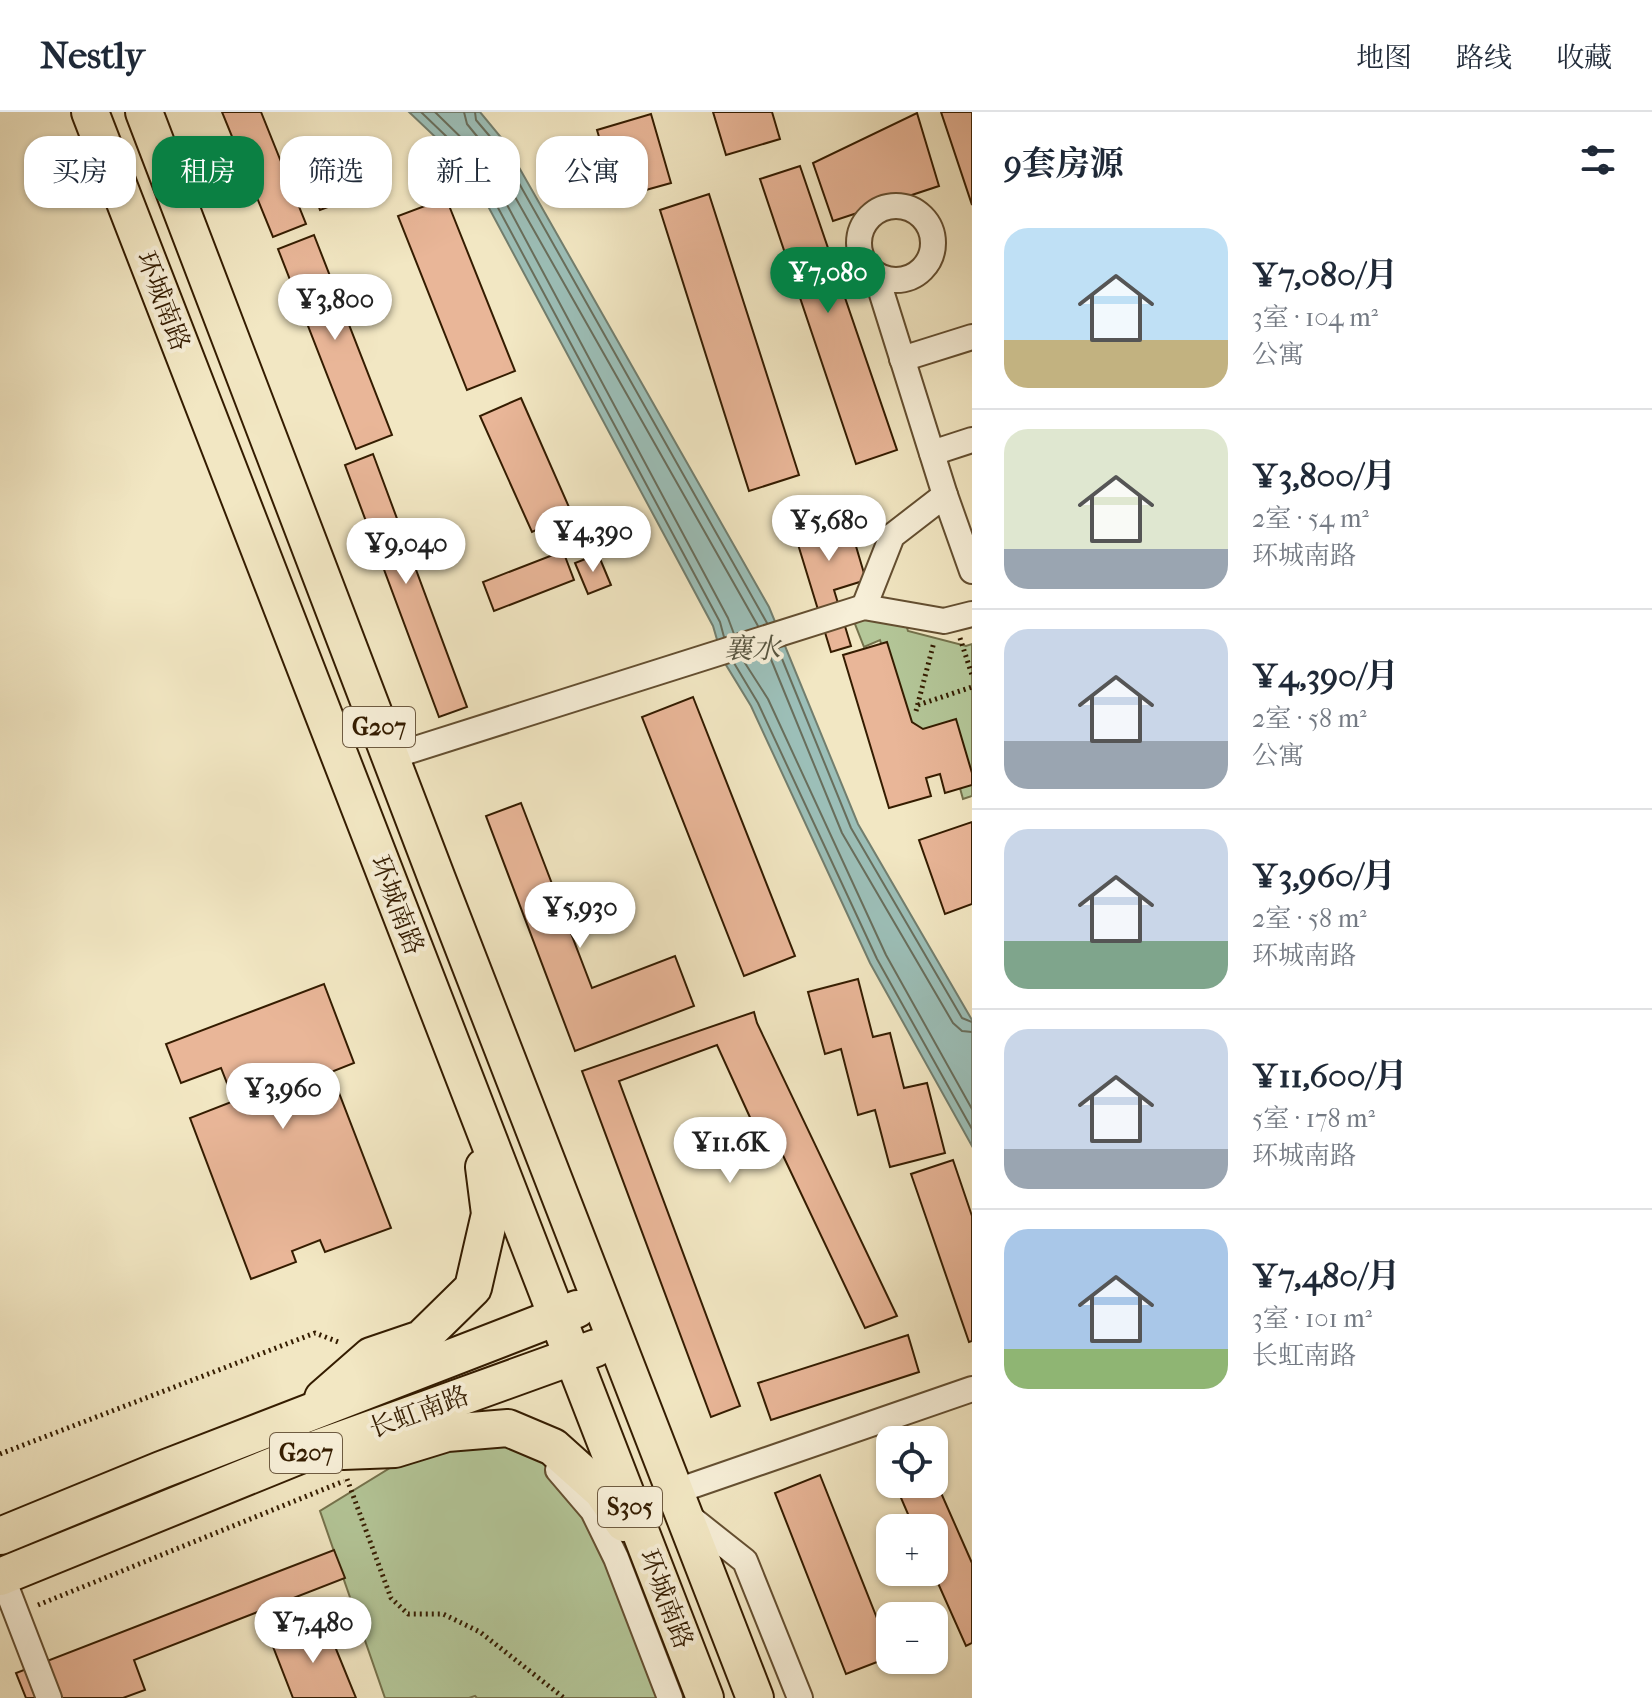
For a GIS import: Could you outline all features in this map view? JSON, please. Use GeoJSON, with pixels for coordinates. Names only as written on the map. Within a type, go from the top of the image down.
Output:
{"type":"FeatureCollection","features":[{"type":"Feature","properties":{"kind":"highway","name":"环城南路"},"geometry":{"type":"LineString","coordinates":[[90,112],[705,1698]]}},
{"type":"Feature","properties":{"kind":"highway","name":"环城南路"},"geometry":{"type":"LineString","coordinates":[[144,112],[755,1698]]}},
{"type":"Feature","properties":{"kind":"highway"},"geometry":{"type":"LineString","coordinates":[[301,1416],[371,1356],[421,1339],[473,1288],[490,1214],[476,1106]]}},
{"type":"Feature","properties":{"kind":"highway","name":"长虹南路"},"geometry":{"type":"LineString","coordinates":[[3,1527],[601,1300]]}},
{"type":"Feature","properties":{"kind":"highway","name":"长虹南路"},"geometry":{"type":"LineString","coordinates":[[1,1577],[305,1453],[617,1341]]}},
{"type":"Feature","properties":{"kind":"highway"},"geometry":{"type":"LineString","coordinates":[[305,1453],[395,1449],[447,1433],[508,1428],[553,1447],[602,1491],[650,1560]]}},
{"type":"Feature","properties":{"kind":"street"},"geometry":{"type":"LineString","coordinates":[[876,275],[972,571]]}},
{"type":"Feature","properties":{"kind":"street"},"geometry":{"type":"LineString","coordinates":[[902,359],[972,337]]}},
{"type":"Feature","properties":{"kind":"street"},"geometry":{"type":"LineString","coordinates":[[932,453],[972,440]]}},
{"type":"Feature","properties":{"kind":"street"},"geometry":{"type":"LineString","coordinates":[[864,607],[892,536],[945,495]]}},
{"type":"Feature","properties":{"kind":"street"},"geometry":{"type":"LineString","coordinates":[[390,757],[864,607],[955,618]]}},
{"type":"Feature","properties":{"kind":"street"},"geometry":{"type":"LineString","coordinates":[[800,1698],[745,1561],[677,1501],[972,1389]]}},
{"type":"Feature","properties":{"kind":"street"},"geometry":{"type":"LineString","coordinates":[[531,1438],[593,1511],[616,1558],[670,1698]]}},
{"type":"Feature","properties":{"kind":"street"},"geometry":{"type":"LineString","coordinates":[[1,1577],[49,1698]]}},
{"type":"Feature","properties":{"kind":"path"},"geometry":{"type":"LineString","coordinates":[[955,618],[972,675]]}},
{"type":"Feature","properties":{"kind":"path"},"geometry":{"type":"LineString","coordinates":[[955,618],[917,708],[972,687]]}},
{"type":"Feature","properties":{"kind":"path"},"geometry":{"type":"LineString","coordinates":[[0,1454],[315,1333],[371,1356]]}},
{"type":"Feature","properties":{"kind":"path"},"geometry":{"type":"LineString","coordinates":[[17,1614],[347,1479],[395,1449]]}},
{"type":"Feature","properties":{"kind":"path"},"geometry":{"type":"LineString","coordinates":[[347,1479],[391,1598],[408,1614],[443,1614],[480,1632],[564,1698]]}},
{"type":"Feature","properties":{"kind":"green space"},"geometry":{"type":"Polygon","coordinates":[[[884,602],[900,605],[908,631],[966,646],[972,644],[972,796],[963,799],[944,731],[924,737],[906,726],[880,640],[864,647],[855,624],[884,602]]]}},
{"type":"Feature","properties":{"kind":"green space"},"geometry":{"type":"Polygon","coordinates":[[[508,1428],[602,1491],[705,1698],[385,1698],[320,1511],[447,1433],[508,1428]]]}},
{"type":"Feature","properties":{"kind":"water","name":"襄水"},"geometry":{"type":"Polygon","coordinates":[[[409,112],[480,112],[500,136],[434,136],[409,112]]]}},
{"type":"Feature","properties":{"kind":"water","name":"襄水"},"geometry":{"type":"Polygon","coordinates":[[[520,169],[536,197],[536,208],[542,208],[769,607],[858,824],[972,1020],[972,1146],[870,963],[751,706],[723,660],[713,626],[489,208],[520,208],[520,169]]]}},
{"type":"Feature","properties":{"kind":"building"},"geometry":{"type":"Polygon","coordinates":[[[222,112],[261,112],[280,159],[280,208],[300,208],[306,224],[273,237],[261,208],[264,208],[264,136],[232,136],[222,112]]]}},
{"type":"Feature","properties":{"kind":"building"},"geometry":{"type":"Polygon","coordinates":[[[713,112],[772,112],[780,139],[726,155],[713,112]]]}},
{"type":"Feature","properties":{"kind":"building"},"geometry":{"type":"Polygon","coordinates":[[[941,112],[972,112],[972,205],[941,112]]]}},
{"type":"Feature","properties":{"kind":"building"},"geometry":{"type":"Polygon","coordinates":[[[917,113],[939,186],[833,221],[813,163],[917,113]]]}},
{"type":"Feature","properties":{"kind":"building"},"geometry":{"type":"Polygon","coordinates":[[[651,114],[671,183],[648,189],[648,136],[599,136],[597,130],[651,114]]]}},
{"type":"Feature","properties":{"kind":"building"},"geometry":{"type":"Polygon","coordinates":[[[800,166],[897,450],[856,464],[760,179],[800,166]]]}},
{"type":"Feature","properties":{"kind":"building"},"geometry":{"type":"Polygon","coordinates":[[[709,194],[799,475],[749,491],[660,210],[709,194]]]}},
{"type":"Feature","properties":{"kind":"building"},"geometry":{"type":"Polygon","coordinates":[[[419,208],[450,208],[515,371],[467,390],[398,216],[419,208]]]}},
{"type":"Feature","properties":{"kind":"building"},"geometry":{"type":"Polygon","coordinates":[[[314,235],[392,435],[356,449],[278,249],[314,235]]]}},
{"type":"Feature","properties":{"kind":"building"},"geometry":{"type":"Polygon","coordinates":[[[521,398],[572,514],[532,532],[480,416],[521,398]]]}},
{"type":"Feature","properties":{"kind":"building"},"geometry":{"type":"Polygon","coordinates":[[[373,454],[467,707],[439,717],[345,465],[373,454]]]}},
{"type":"Feature","properties":{"kind":"building"},"geometry":{"type":"Polygon","coordinates":[[[842,499],[866,580],[834,590],[851,646],[831,652],[789,515],[842,499]]]}},
{"type":"Feature","properties":{"kind":"building"},"geometry":{"type":"Polygon","coordinates":[[[563,551],[574,580],[494,611],[483,582],[563,551]]]}},
{"type":"Feature","properties":{"kind":"building"},"geometry":{"type":"Polygon","coordinates":[[[598,554],[611,585],[588,594],[575,563],[598,554]]]}},
{"type":"Feature","properties":{"kind":"building"},"geometry":{"type":"Polygon","coordinates":[[[887,642],[912,722],[923,729],[956,719],[972,773],[972,785],[945,793],[940,774],[926,778],[931,796],[889,808],[843,655],[887,642]]]}},
{"type":"Feature","properties":{"kind":"building"},"geometry":{"type":"Polygon","coordinates":[[[693,697],[795,956],[744,976],[642,717],[693,697]]]}},
{"type":"Feature","properties":{"kind":"building"},"geometry":{"type":"Polygon","coordinates":[[[521,803],[592,988],[675,956],[694,1006],[575,1051],[486,816],[521,803]]]}},
{"type":"Feature","properties":{"kind":"building"},"geometry":{"type":"Polygon","coordinates":[[[972,822],[972,904],[945,914],[919,840],[972,822]]]}},
{"type":"Feature","properties":{"kind":"building"},"geometry":{"type":"Polygon","coordinates":[[[858,979],[873,1037],[890,1033],[904,1088],[927,1083],[945,1153],[890,1167],[875,1110],[858,1115],[841,1049],[825,1054],[808,992],[858,979]]]}},
{"type":"Feature","properties":{"kind":"building"},"geometry":{"type":"Polygon","coordinates":[[[324,984],[354,1063],[331,1072],[391,1228],[325,1252],[320,1240],[292,1251],[296,1262],[251,1279],[190,1118],[234,1101],[221,1068],[181,1083],[166,1044],[324,984]]]}},
{"type":"Feature","properties":{"kind":"building"},"geometry":{"type":"Polygon","coordinates":[[[754,1012],[897,1316],[865,1328],[778,1145],[764,1148],[717,1045],[619,1081],[740,1406],[711,1417],[582,1071],[754,1012]]]}},
{"type":"Feature","properties":{"kind":"building"},"geometry":{"type":"Polygon","coordinates":[[[953,1160],[972,1216],[972,1341],[969,1342],[911,1174],[953,1160]]]}},
{"type":"Feature","properties":{"kind":"building"},"geometry":{"type":"Polygon","coordinates":[[[908,1335],[919,1372],[771,1420],[758,1383],[908,1335]]]}},
{"type":"Feature","properties":{"kind":"building"},"geometry":{"type":"Polygon","coordinates":[[[820,1475],[876,1616],[876,1662],[846,1674],[775,1493],[820,1475]]]}},
{"type":"Feature","properties":{"kind":"building"},"geometry":{"type":"Polygon","coordinates":[[[901,1498],[943,1498],[972,1563],[972,1643],[966,1646],[939,1586],[948,1586],[948,1514],[908,1514],[901,1498]]]}},
{"type":"Feature","properties":{"kind":"building"},"geometry":{"type":"Polygon","coordinates":[[[334,1550],[345,1578],[134,1660],[145,1690],[123,1698],[26,1698],[16,1673],[334,1550]]]}},
{"type":"Feature","properties":{"kind":"building"},"geometry":{"type":"Polygon","coordinates":[[[325,1622],[356,1698],[293,1698],[272,1644],[325,1622]]]}}]}
